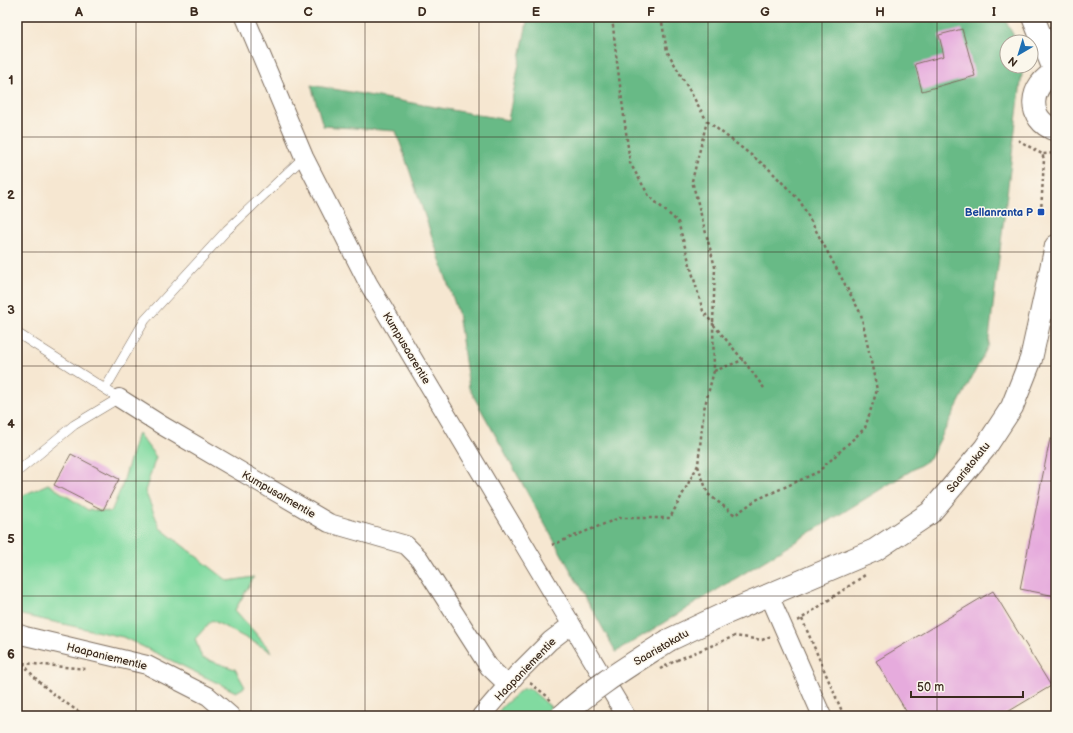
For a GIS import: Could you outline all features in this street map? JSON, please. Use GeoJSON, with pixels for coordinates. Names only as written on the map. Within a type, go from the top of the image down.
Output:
{"type":"FeatureCollection","features":[{"type":"Feature","properties":{"kind":"main road"},"geometry":{"type":"LineString","coordinates":[[1033,17],[1056,72],[1044,80],[1037,90],[1034,98],[1036,112],[1040,120],[1049,128],[1056,130]]}},
{"type":"Feature","properties":{"kind":"main road","name":"Saaristokatu"},"geometry":{"type":"LineString","coordinates":[[559,711],[572,707],[616,674],[669,640],[724,614],[875,550],[930,513],[985,448],[1012,407],[1031,359],[1056,246]]}},
{"type":"Feature","properties":{"kind":"street","name":"Kumpusaarentie"},"geometry":{"type":"LineString","coordinates":[[245,17],[304,157],[368,283],[624,712]]}},
{"type":"Feature","properties":{"kind":"street","name":"Kumpusalmentie"},"geometry":{"type":"LineString","coordinates":[[112,394],[163,426],[329,523],[406,545],[419,558],[489,667],[513,679]]}},
{"type":"Feature","properties":{"kind":"street"},"geometry":{"type":"LineString","coordinates":[[769,596],[822,716]]}},
{"type":"Feature","properties":{"kind":"street","name":"Haapaniementie"},"geometry":{"type":"LineString","coordinates":[[481,716],[513,679],[550,641],[571,625]]}},
{"type":"Feature","properties":{"kind":"street","name":"Haapaniementie"},"geometry":{"type":"LineString","coordinates":[[20,646],[147,665],[208,696],[231,716]]}},
{"type":"Feature","properties":{"kind":"lane"},"geometry":{"type":"LineString","coordinates":[[17,472],[112,394],[145,320],[227,230],[304,157]]}},
{"type":"Feature","properties":{"kind":"lane"},"geometry":{"type":"LineString","coordinates":[[17,333],[112,394]]}},
{"type":"Feature","properties":{"kind":"path"},"geometry":{"type":"LineString","coordinates":[[612,17],[630,163],[648,196],[678,222],[703,311],[764,388]]}},
{"type":"Feature","properties":{"kind":"path"},"geometry":{"type":"LineString","coordinates":[[661,17],[667,51],[706,121],[768,168],[800,200],[861,314],[877,390],[865,428],[818,472],[756,500],[735,515],[708,494],[698,465]]}},
{"type":"Feature","properties":{"kind":"path"},"geometry":{"type":"LineString","coordinates":[[552,546],[619,518],[670,518],[698,465],[704,409],[714,371],[713,324],[715,267],[692,181],[706,121]]}},
{"type":"Feature","properties":{"kind":"path"},"geometry":{"type":"LineString","coordinates":[[1018,140],[1042,154],[1056,153]]}},
{"type":"Feature","properties":{"kind":"path"},"geometry":{"type":"LineString","coordinates":[[1041,212],[1044,159],[1042,154]]}},
{"type":"Feature","properties":{"kind":"path"},"geometry":{"type":"LineString","coordinates":[[714,371],[743,360]]}},
{"type":"Feature","properties":{"kind":"path"},"geometry":{"type":"LineString","coordinates":[[802,619],[844,716]]}},
{"type":"Feature","properties":{"kind":"path"},"geometry":{"type":"LineString","coordinates":[[17,661],[20,646]]}},
{"type":"Feature","properties":{"kind":"path"},"geometry":{"type":"LineString","coordinates":[[20,646],[90,669]]}},
{"type":"Feature","properties":{"kind":"path"},"geometry":{"type":"LineString","coordinates":[[20,646],[30,673],[50,691],[85,716]]}},
{"type":"Feature","properties":{"kind":"path"},"geometry":{"type":"LineString","coordinates":[[513,679],[547,696],[559,711]]}},
{"type":"Feature","properties":{"kind":"green space"},"geometry":{"type":"Polygon","coordinates":[[[528,17],[1004,17],[1013,34],[999,34],[999,74],[1022,74],[988,346],[930,459],[616,652],[469,388],[458,313],[396,131],[323,126],[311,85],[508,120],[528,17]]]}},
{"type":"Feature","properties":{"kind":"green space"},"geometry":{"type":"Polygon","coordinates":[[[138,433],[156,457],[145,491],[160,528],[228,581],[254,577],[235,610],[272,652],[212,620],[195,639],[202,658],[235,669],[245,687],[236,692],[123,637],[17,614],[17,498],[48,484],[88,510],[111,512],[122,486],[138,433]]]}},
{"type":"Feature","properties":{"kind":"green space"},"geometry":{"type":"Polygon","coordinates":[[[529,688],[551,707],[543,716],[495,716],[503,706],[522,689],[529,688]]]}},
{"type":"Feature","properties":{"kind":"building"},"geometry":{"type":"Polygon","coordinates":[[[962,29],[975,76],[922,91],[915,64],[944,56],[939,35],[962,29]]]}},
{"type":"Feature","properties":{"kind":"building"},"geometry":{"type":"Polygon","coordinates":[[[1050,439],[1056,440],[1056,596],[1020,589],[1050,439]]]}},
{"type":"Feature","properties":{"kind":"building"},"geometry":{"type":"Polygon","coordinates":[[[71,454],[119,479],[103,510],[54,485],[71,454]]]}},
{"type":"Feature","properties":{"kind":"building"},"geometry":{"type":"Polygon","coordinates":[[[993,591],[1051,686],[1001,716],[909,716],[876,661],[993,591]]]}},
{"type":"Feature","properties":{"kind":"place","name":"Bellanranta P"},"geometry":{"type":"Point","coordinates":[1041,212]}}]}
